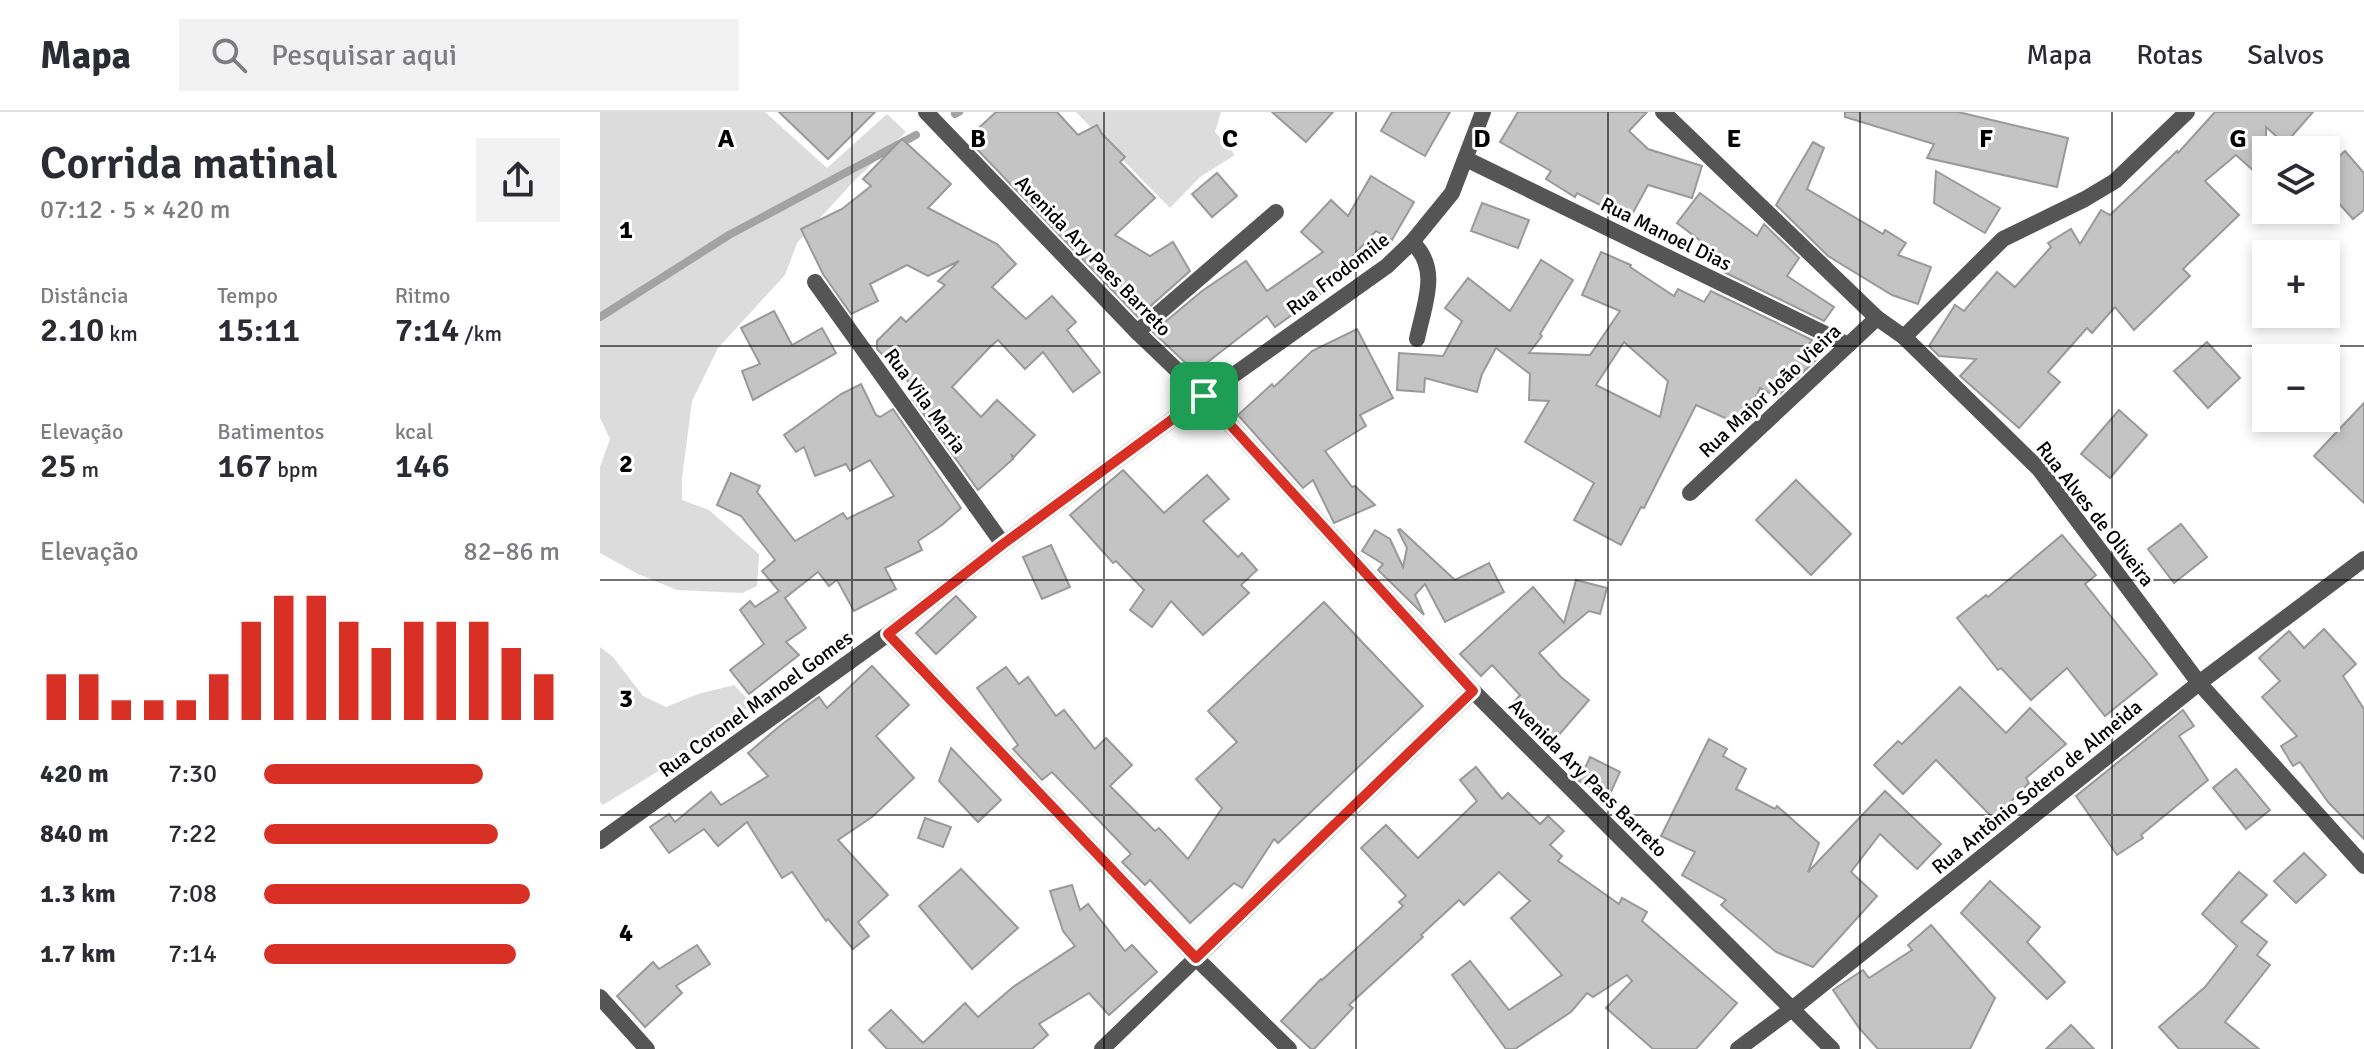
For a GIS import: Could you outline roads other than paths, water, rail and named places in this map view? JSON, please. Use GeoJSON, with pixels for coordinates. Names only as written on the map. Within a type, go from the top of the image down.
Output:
{"type":"FeatureCollection","features":[{"type":"Feature","properties":{"kind":"street","name":"Avenida Ary Paes Barreto"},"geometry":{"type":"LineString","coordinates":[[926,112],[1137,332],[1204,396],[1473,691],[1832,1049]]}},
{"type":"Feature","properties":{"kind":"street","name":"Rua Frodomile"},"geometry":{"type":"LineString","coordinates":[[1204,396],[1387,266],[1412,242],[1452,193],[1483,112]]}},
{"type":"Feature","properties":{"kind":"street","name":"Rua Alves de Oliveira"},"geometry":{"type":"LineString","coordinates":[[1663,112],[1877,318],[1904,337],[2039,469],[2199,683],[2364,866]]}},
{"type":"Feature","properties":{"kind":"street"},"geometry":{"type":"LineString","coordinates":[[1904,337],[2003,239],[2115,181],[2187,112]]}},
{"type":"Feature","properties":{"kind":"street","name":"Rua Manoel Dias"},"geometry":{"type":"LineString","coordinates":[[1466,159],[1848,345]]}},
{"type":"Feature","properties":{"kind":"street"},"geometry":{"type":"LineString","coordinates":[[1137,332],[1276,212]]}},
{"type":"Feature","properties":{"kind":"street"},"geometry":{"type":"LineString","coordinates":[[1412,242],[1424,254],[1429,275],[1417,339]]}},
{"type":"Feature","properties":{"kind":"street","name":"Rua Vila Maria"},"geometry":{"type":"LineString","coordinates":[[815,282],[1003,544]]}},
{"type":"Feature","properties":{"kind":"street","name":"Rua Major João Vieira"},"geometry":{"type":"LineString","coordinates":[[1690,493],[1877,318]]}},
{"type":"Feature","properties":{"kind":"street","name":"Rua Coronel Manoel Gomes"},"geometry":{"type":"LineString","coordinates":[[600,841],[888,634],[1003,544],[1204,396]]}},
{"type":"Feature","properties":{"kind":"street","name":"Rua Antônio Sotero de Almeida"},"geometry":{"type":"LineString","coordinates":[[1738,1049],[2199,683],[2364,559]]}},
{"type":"Feature","properties":{"kind":"street"},"geometry":{"type":"LineString","coordinates":[[888,634],[1196,958],[1289,1049]]}},
{"type":"Feature","properties":{"kind":"street"},"geometry":{"type":"LineString","coordinates":[[1102,1049],[1473,691]]}},
{"type":"Feature","properties":{"kind":"street"},"geometry":{"type":"LineString","coordinates":[[600,997],[647,1049]]}},
{"type":"Feature","properties":{"kind":"waterway"},"geometry":{"type":"LineString","coordinates":[[955,114],[959,112]]}},
{"type":"Feature","properties":{"kind":"waterway"},"geometry":{"type":"LineString","coordinates":[[600,317],[729,235],[916,135]]}}]}
